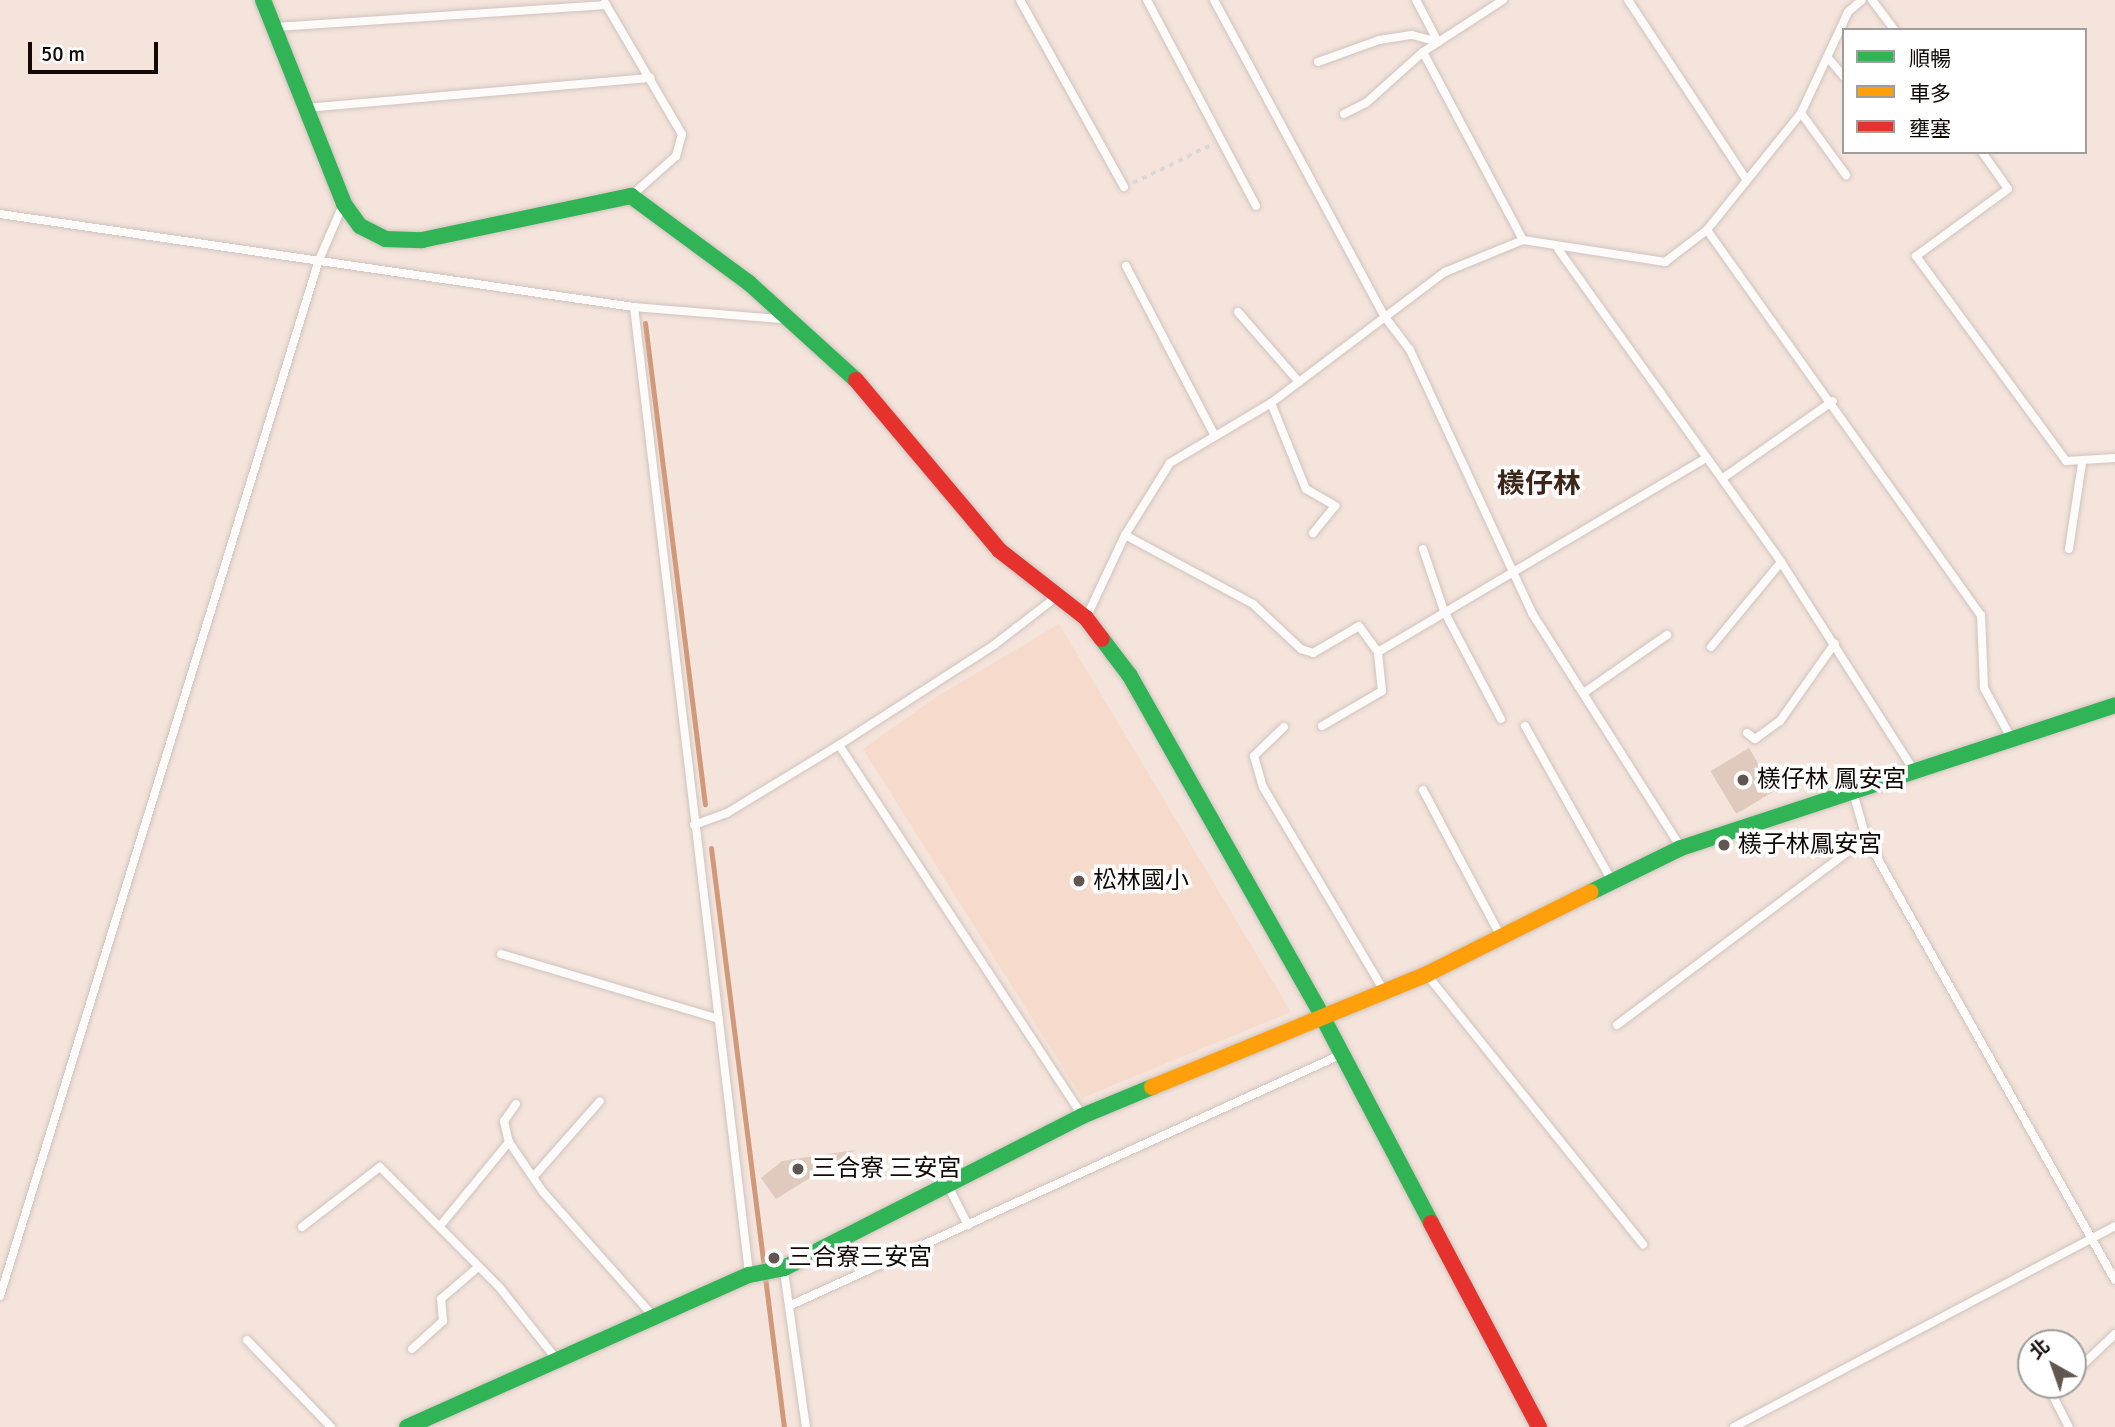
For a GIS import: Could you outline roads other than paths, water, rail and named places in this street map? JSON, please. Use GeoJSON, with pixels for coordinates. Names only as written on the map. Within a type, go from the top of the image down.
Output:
{"type":"FeatureCollection","features":[{"type":"Feature","properties":{"kind":"street"},"geometry":{"type":"LineString","coordinates":[[263,0],[304,109],[344,204],[360,226],[385,239],[422,240],[631,196],[789,320],[879,402],[999,550],[1086,618],[1130,676],[1322,1016],[1539,1427]]}},
{"type":"Feature","properties":{"kind":"street"},"geometry":{"type":"LineString","coordinates":[[407,1427],[559,1363],[749,1275],[784,1268],[1083,1116],[1427,974],[1681,848],[1916,774],[2115,705]]}},
{"type":"Feature","properties":{"kind":"lane"},"geometry":{"type":"LineString","coordinates":[[1020,0],[1124,187]]}},
{"type":"Feature","properties":{"kind":"lane"},"geometry":{"type":"LineString","coordinates":[[1147,0],[1223,139],[1256,206]]}},
{"type":"Feature","properties":{"kind":"lane"},"geometry":{"type":"LineString","coordinates":[[1214,0],[1385,317],[1409,350],[1514,576],[1681,848]]}},
{"type":"Feature","properties":{"kind":"lane"},"geometry":{"type":"LineString","coordinates":[[1416,0],[1438,42]]}},
{"type":"Feature","properties":{"kind":"lane"},"geometry":{"type":"LineString","coordinates":[[1344,114],[1366,103],[1423,52],[1503,0]]}},
{"type":"Feature","properties":{"kind":"lane"},"geometry":{"type":"LineString","coordinates":[[1628,0],[1746,179]]}},
{"type":"Feature","properties":{"kind":"lane"},"geometry":{"type":"LineString","coordinates":[[1086,618],[1125,535],[1170,463],[1214,434],[1271,403],[1445,272],[1523,240],[1558,249],[1665,262],[1707,230],[1801,113],[1829,59],[1848,12],[1863,0]]}},
{"type":"Feature","properties":{"kind":"lane"},"geometry":{"type":"LineString","coordinates":[[1872,0],[1893,28]]}},
{"type":"Feature","properties":{"kind":"lane"},"geometry":{"type":"LineString","coordinates":[[273,27],[605,2],[682,134],[683,147],[631,196]]}},
{"type":"Feature","properties":{"kind":"lane"},"geometry":{"type":"LineString","coordinates":[[1318,62],[1412,34],[1438,42]]}},
{"type":"Feature","properties":{"kind":"lane"},"geometry":{"type":"LineString","coordinates":[[1423,52],[1523,240]]}},
{"type":"Feature","properties":{"kind":"lane"},"geometry":{"type":"LineString","coordinates":[[1829,59],[1842,75]]}},
{"type":"Feature","properties":{"kind":"lane"},"geometry":{"type":"LineString","coordinates":[[304,109],[651,78]]}},
{"type":"Feature","properties":{"kind":"lane"},"geometry":{"type":"LineString","coordinates":[[1801,113],[1846,175]]}},
{"type":"Feature","properties":{"kind":"lane"},"geometry":{"type":"LineString","coordinates":[[1983,154],[2008,189],[1916,256],[2066,461],[2082,463],[2115,458]]}},
{"type":"Feature","properties":{"kind":"lane"},"geometry":{"type":"LineString","coordinates":[[0,1296],[319,260],[344,204]]}},
{"type":"Feature","properties":{"kind":"lane"},"geometry":{"type":"LineString","coordinates":[[0,214],[634,307],[789,320]]}},
{"type":"Feature","properties":{"kind":"lane"},"geometry":{"type":"LineString","coordinates":[[1707,230],[1833,401],[1981,615],[1984,688],[2012,740]]}},
{"type":"Feature","properties":{"kind":"lane"},"geometry":{"type":"LineString","coordinates":[[1558,249],[1703,460],[1723,478],[1781,562],[1916,774]]}},
{"type":"Feature","properties":{"kind":"lane"},"geometry":{"type":"LineString","coordinates":[[1126,266],[1214,434]]}},
{"type":"Feature","properties":{"kind":"lane"},"geometry":{"type":"LineString","coordinates":[[634,307],[749,1275]]}},
{"type":"Feature","properties":{"kind":"lane"},"geometry":{"type":"LineString","coordinates":[[1238,312],[1299,382]]}},
{"type":"Feature","properties":{"kind":"lane"},"geometry":{"type":"LineString","coordinates":[[1723,478],[1833,401]]}},
{"type":"Feature","properties":{"kind":"lane"},"geometry":{"type":"LineString","coordinates":[[1271,403],[1306,489],[1335,506],[1313,533]]}},
{"type":"Feature","properties":{"kind":"lane"},"geometry":{"type":"LineString","coordinates":[[1378,652],[1444,611],[1514,576],[1529,558],[1703,460]]}},
{"type":"Feature","properties":{"kind":"lane"},"geometry":{"type":"LineString","coordinates":[[2069,549],[2082,463]]}},
{"type":"Feature","properties":{"kind":"lane"},"geometry":{"type":"LineString","coordinates":[[1125,535],[1253,604],[1301,649],[1313,653],[1359,626],[1378,652],[1381,691],[1322,726]]}},
{"type":"Feature","properties":{"kind":"lane"},"geometry":{"type":"LineString","coordinates":[[1423,549],[1444,611],[1501,719]]}},
{"type":"Feature","properties":{"kind":"lane"},"geometry":{"type":"LineString","coordinates":[[1711,647],[1781,562]]}},
{"type":"Feature","properties":{"kind":"lane"},"geometry":{"type":"LineString","coordinates":[[694,825],[727,813],[839,745],[994,646],[1058,595]]}},
{"type":"Feature","properties":{"kind":"lane"},"geometry":{"type":"LineString","coordinates":[[1585,692],[1667,635]]}},
{"type":"Feature","properties":{"kind":"lane"},"geometry":{"type":"LineString","coordinates":[[1747,733],[1755,738],[1780,721],[1835,643]]}},
{"type":"Feature","properties":{"kind":"lane"},"geometry":{"type":"LineString","coordinates":[[1525,726],[1612,881]]}},
{"type":"Feature","properties":{"kind":"lane"},"geometry":{"type":"LineString","coordinates":[[1284,727],[1254,756],[1263,787],[1384,991]]}},
{"type":"Feature","properties":{"kind":"lane"},"geometry":{"type":"LineString","coordinates":[[839,745],[1083,1116]]}},
{"type":"Feature","properties":{"kind":"lane"},"geometry":{"type":"LineString","coordinates":[[1423,790],[1502,938]]}},
{"type":"Feature","properties":{"kind":"lane"},"geometry":{"type":"LineString","coordinates":[[1853,792],[1866,838],[2115,1280]]}},
{"type":"Feature","properties":{"kind":"lane"},"geometry":{"type":"LineString","coordinates":[[1617,1025],[1866,838]]}},
{"type":"Feature","properties":{"kind":"lane"},"geometry":{"type":"LineString","coordinates":[[501,954],[719,1019]]}},
{"type":"Feature","properties":{"kind":"lane"},"geometry":{"type":"LineString","coordinates":[[1427,974],[1643,1244]]}},
{"type":"Feature","properties":{"kind":"lane"},"geometry":{"type":"LineString","coordinates":[[791,1306],[1343,1054]]}},
{"type":"Feature","properties":{"kind":"lane"},"geometry":{"type":"LineString","coordinates":[[535,1175],[600,1101]]}},
{"type":"Feature","properties":{"kind":"lane"},"geometry":{"type":"LineString","coordinates":[[516,1104],[504,1121],[509,1142],[535,1175],[542,1192],[655,1318]]}},
{"type":"Feature","properties":{"kind":"lane"},"geometry":{"type":"LineString","coordinates":[[440,1226],[509,1142]]}},
{"type":"Feature","properties":{"kind":"lane"},"geometry":{"type":"LineString","coordinates":[[302,1227],[380,1167],[478,1267],[559,1363]]}},
{"type":"Feature","properties":{"kind":"lane"},"geometry":{"type":"LineString","coordinates":[[947,1184],[968,1224]]}},
{"type":"Feature","properties":{"kind":"lane"},"geometry":{"type":"LineString","coordinates":[[1734,1427],[2115,1226]]}},
{"type":"Feature","properties":{"kind":"lane"},"geometry":{"type":"LineString","coordinates":[[412,1349],[443,1321],[441,1299],[478,1267]]}},
{"type":"Feature","properties":{"kind":"lane"},"geometry":{"type":"LineString","coordinates":[[784,1268],[806,1427]]}},
{"type":"Feature","properties":{"kind":"lane"},"geometry":{"type":"LineString","coordinates":[[2087,1361],[2115,1334]]}},
{"type":"Feature","properties":{"kind":"lane"},"geometry":{"type":"LineString","coordinates":[[247,1340],[331,1427]]}},
{"type":"Feature","properties":{"kind":"lane"},"geometry":{"type":"LineString","coordinates":[[2055,1399],[2069,1427]]}},
{"type":"Feature","properties":{"kind":"waterway"},"geometry":{"type":"LineString","coordinates":[[645,323],[705,804]]}},
{"type":"Feature","properties":{"kind":"waterway"},"geometry":{"type":"LineString","coordinates":[[711,848],[764,1268]]}},
{"type":"Feature","properties":{"kind":"waterway"},"geometry":{"type":"LineString","coordinates":[[765,1277],[784,1427]]}},
{"type":"Feature","properties":{"kind":"place","name":"檨仔林 鳳安宮"},"geometry":{"type":"Point","coordinates":[1743,780]}},
{"type":"Feature","properties":{"kind":"place","name":"檨子林鳳安宮"},"geometry":{"type":"Point","coordinates":[1724,845]}},
{"type":"Feature","properties":{"kind":"place","name":"松林國小"},"geometry":{"type":"Point","coordinates":[1079,881]}},
{"type":"Feature","properties":{"kind":"place","name":"三合寮 三安宮"},"geometry":{"type":"Point","coordinates":[798,1169]}},
{"type":"Feature","properties":{"kind":"place","name":"三合寮三安宮"},"geometry":{"type":"Point","coordinates":[774,1258]}},
{"type":"Feature","properties":{"kind":"district","name":"檨仔林"},"geometry":{"type":"Point","coordinates":[1539,484]}}]}
